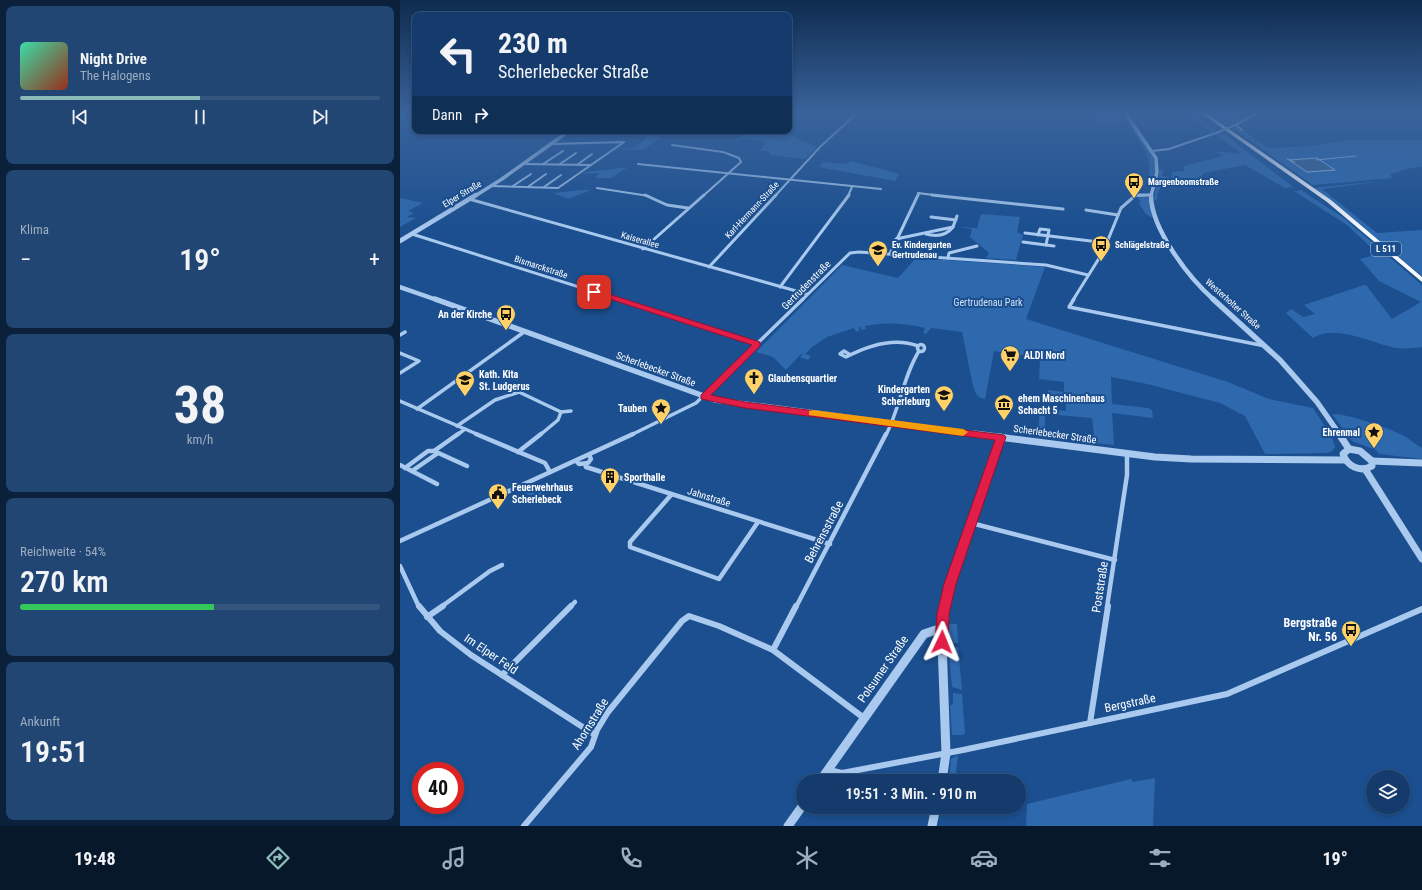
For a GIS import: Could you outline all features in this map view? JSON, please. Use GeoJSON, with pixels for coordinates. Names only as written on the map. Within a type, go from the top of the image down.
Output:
{"type":"FeatureCollection","features":[{"type":"Feature","properties":{"kind":"highway","name":"L 511"},"geometry":{"type":"LineString","coordinates":[[1253,152],[1304,189],[1349,218]]}},
{"type":"Feature","properties":{"kind":"highway","name":"L 511"},"geometry":{"type":"LineString","coordinates":[[1258,152],[1329,201],[1422,280]]}},
{"type":"Feature","properties":{"kind":"street","name":"Elper Straße"},"geometry":{"type":"LineString","coordinates":[[400,241],[491,186],[540,152]]}},
{"type":"Feature","properties":{"kind":"street"},"geometry":{"type":"LineString","coordinates":[[543,164],[562,152]]}},
{"type":"Feature","properties":{"kind":"street"},"geometry":{"type":"LineString","coordinates":[[491,186],[558,188],[612,152]]}},
{"type":"Feature","properties":{"kind":"street"},"geometry":{"type":"LineString","coordinates":[[643,248],[740,163],[741,160],[739,158],[720,152]]}},
{"type":"Feature","properties":{"kind":"street","name":"Karl-Hermann-Straße"},"geometry":{"type":"LineString","coordinates":[[709,267],[816,152]]}},
{"type":"Feature","properties":{"kind":"street","name":"Westerholter Straße"},"geometry":{"type":"LineString","coordinates":[[1152,152],[1158,169],[1151,194],[1153,212],[1190,275],[1211,297],[1267,347],[1304,384],[1349,449]]}},
{"type":"Feature","properties":{"kind":"street"},"geometry":{"type":"LineString","coordinates":[[560,164],[576,153]]}},
{"type":"Feature","properties":{"kind":"street"},"geometry":{"type":"LineString","coordinates":[[577,165],[592,154]]}},
{"type":"Feature","properties":{"kind":"street"},"geometry":{"type":"LineString","coordinates":[[523,164],[591,165]]}},
{"type":"Feature","properties":{"kind":"street"},"geometry":{"type":"LineString","coordinates":[[638,164],[881,189]]}},
{"type":"Feature","properties":{"kind":"street"},"geometry":{"type":"LineString","coordinates":[[513,186],[531,174]]}},
{"type":"Feature","properties":{"kind":"street"},"geometry":{"type":"LineString","coordinates":[[528,187],[546,174]]}},
{"type":"Feature","properties":{"kind":"street"},"geometry":{"type":"LineString","coordinates":[[544,187],[561,175]]}},
{"type":"Feature","properties":{"kind":"street"},"geometry":{"type":"LineString","coordinates":[[780,287],[852,190],[852,187]]}},
{"type":"Feature","properties":{"kind":"street"},"geometry":{"type":"LineString","coordinates":[[598,188],[648,195],[667,205],[688,208]]}},
{"type":"Feature","properties":{"kind":"street"},"geometry":{"type":"LineString","coordinates":[[890,254],[918,193],[1063,209]]}},
{"type":"Feature","properties":{"kind":"street"},"geometry":{"type":"LineString","coordinates":[[1151,194],[1136,195],[1123,206],[1107,243],[1069,307],[1267,347]]}},
{"type":"Feature","properties":{"kind":"street","name":"Kaiserallee"},"geometry":{"type":"LineString","coordinates":[[469,199],[807,294]]}},
{"type":"Feature","properties":{"kind":"street"},"geometry":{"type":"LineString","coordinates":[[1086,210],[1118,215]]}},
{"type":"Feature","properties":{"kind":"street"},"geometry":{"type":"LineString","coordinates":[[896,240],[924,233],[940,236],[948,233],[957,216]]}},
{"type":"Feature","properties":{"kind":"street"},"geometry":{"type":"LineString","coordinates":[[931,218],[956,220]]}},
{"type":"Feature","properties":{"kind":"street"},"geometry":{"type":"LineString","coordinates":[[1038,235],[1040,229],[1049,230],[1046,245]]}},
{"type":"Feature","properties":{"kind":"street"},"geometry":{"type":"LineString","coordinates":[[1025,233],[1107,243]]}},
{"type":"Feature","properties":{"kind":"street","name":"Bismarckstraße"},"geometry":{"type":"LineString","coordinates":[[412,234],[757,344]]}},
{"type":"Feature","properties":{"kind":"street"},"geometry":{"type":"LineString","coordinates":[[1023,242],[1054,246]]}},
{"type":"Feature","properties":{"kind":"street"},"geometry":{"type":"LineString","coordinates":[[948,258],[949,253],[977,246]]}},
{"type":"Feature","properties":{"kind":"street","name":"Gertrudenstraße"},"geometry":{"type":"LineString","coordinates":[[400,540],[589,455],[661,421],[704,397],[850,253],[859,252],[890,254],[1050,266],[1088,275]]}},
{"type":"Feature","properties":{"kind":"street","name":"Scherlebecker Straße"},"geometry":{"type":"LineString","coordinates":[[400,287],[704,397],[745,405],[1127,454],[1190,459],[1345,460]]}},
{"type":"Feature","properties":{"kind":"street"},"geometry":{"type":"LineString","coordinates":[[400,335],[406,332]]}},
{"type":"Feature","properties":{"kind":"street"},"geometry":{"type":"LineString","coordinates":[[417,409],[524,332]]}},
{"type":"Feature","properties":{"kind":"street","name":"Behrensstraße"},"geometry":{"type":"LineString","coordinates":[[773,650],[830,544],[892,423],[911,364],[918,348],[895,342],[869,347],[849,354]]}},
{"type":"Feature","properties":{"kind":"street"},"geometry":{"type":"LineString","coordinates":[[400,353],[419,361],[400,373]]}},
{"type":"Feature","properties":{"kind":"street"},"geometry":{"type":"LineString","coordinates":[[457,426],[481,409],[513,392],[519,392],[561,412],[571,411]]}},
{"type":"Feature","properties":{"kind":"street"},"geometry":{"type":"LineString","coordinates":[[400,401],[545,463],[550,472]]}},
{"type":"Feature","properties":{"kind":"street"},"geometry":{"type":"LineString","coordinates":[[518,452],[558,420],[561,412]]}},
{"type":"Feature","properties":{"kind":"street"},"geometry":{"type":"LineString","coordinates":[[412,471],[465,429]]}},
{"type":"Feature","properties":{"kind":"street"},"geometry":{"type":"LineString","coordinates":[[943,774],[946,753],[942,628],[949,590],[1001,437]]}},
{"type":"Feature","properties":{"kind":"street"},"geometry":{"type":"LineString","coordinates":[[1372,461],[1372,466],[1365,469],[1352,466],[1345,460],[1343,454],[1349,449],[1360,451],[1372,461],[1422,463]]}},
{"type":"Feature","properties":{"kind":"street"},"geometry":{"type":"LineString","coordinates":[[402,466],[428,451],[436,452],[468,466]]}},
{"type":"Feature","properties":{"kind":"street","name":"Poststraße"},"geometry":{"type":"LineString","coordinates":[[1090,723],[1127,475],[1127,454]]}},
{"type":"Feature","properties":{"kind":"street"},"geometry":{"type":"LineString","coordinates":[[585,464],[591,459],[589,455]]}},
{"type":"Feature","properties":{"kind":"street","name":"Jahnstraße"},"geometry":{"type":"LineString","coordinates":[[576,461],[579,464],[585,464],[586,467],[671,495],[830,544]]}},
{"type":"Feature","properties":{"kind":"street"},"geometry":{"type":"LineString","coordinates":[[402,466],[437,484]]}},
{"type":"Feature","properties":{"kind":"street"},"geometry":{"type":"LineString","coordinates":[[1365,469],[1422,559]]}},
{"type":"Feature","properties":{"kind":"street"},"geometry":{"type":"LineString","coordinates":[[671,495],[630,542],[630,547],[719,579],[758,522]]}},
{"type":"Feature","properties":{"kind":"street"},"geometry":{"type":"LineString","coordinates":[[971,523],[1115,560]]}},
{"type":"Feature","properties":{"kind":"street"},"geometry":{"type":"LineString","coordinates":[[428,617],[490,571],[502,564]]}},
{"type":"Feature","properties":{"kind":"street","name":"Im Elper Feld"},"geometry":{"type":"LineString","coordinates":[[400,566],[411,592],[428,617],[440,631],[471,655],[595,735]]}},
{"type":"Feature","properties":{"kind":"street"},"geometry":{"type":"LineString","coordinates":[[502,675],[575,602]]}},
{"type":"Feature","properties":{"kind":"street","name":"Bergstraße"},"geometry":{"type":"LineString","coordinates":[[828,770],[842,773],[946,753],[1227,694],[1422,609]]}},
{"type":"Feature","properties":{"kind":"street","name":"Ahornstraße"},"geometry":{"type":"LineString","coordinates":[[524,826],[591,747],[595,735],[608,712],[682,621],[689,616],[719,626],[773,650]]}},
{"type":"Feature","properties":{"kind":"street","name":"Polsumer Straße"},"geometry":{"type":"LineString","coordinates":[[825,774],[924,634],[942,628]]}},
{"type":"Feature","properties":{"kind":"street"},"geometry":{"type":"LineString","coordinates":[[773,650],[864,718]]}},
{"type":"Feature","properties":{"kind":"street"},"geometry":{"type":"LineString","coordinates":[[788,826],[797,814]]}},
{"type":"Feature","properties":{"kind":"street"},"geometry":{"type":"LineString","coordinates":[[932,826],[935,814]]}},
{"type":"Feature","properties":{"kind":"green space"},"geometry":{"type":"Polygon","coordinates":[[[769,152],[812,152],[805,159],[770,155],[769,152]]]}},
{"type":"Feature","properties":{"kind":"green space"},"geometry":{"type":"Polygon","coordinates":[[[1145,152],[1150,152],[1153,155],[1156,167],[1153,168],[1156,168],[1153,178],[1149,177],[1149,161],[1145,152]]]}},
{"type":"Feature","properties":{"kind":"green space"},"geometry":{"type":"Polygon","coordinates":[[[1215,152],[1241,153],[1239,152],[1247,152],[1293,187],[1285,188],[1245,165],[1204,173],[1200,179],[1197,180],[1164,180],[1157,194],[1157,201],[1154,199],[1160,169],[1163,170],[1162,176],[1171,178],[1172,172],[1184,171],[1184,166],[1223,156],[1215,152]]]}},
{"type":"Feature","properties":{"kind":"green space"},"geometry":{"type":"Polygon","coordinates":[[[1265,152],[1422,152],[1422,167],[1406,169],[1390,175],[1393,178],[1313,185],[1265,152]]]}},
{"type":"Feature","properties":{"kind":"green space"},"geometry":{"type":"Polygon","coordinates":[[[852,161],[899,174],[895,181],[819,167],[824,162],[844,164],[852,161]]]}},
{"type":"Feature","properties":{"kind":"green space"},"geometry":{"type":"Polygon","coordinates":[[[627,168],[611,178],[595,178],[599,173],[581,174],[589,172],[627,168]]]}},
{"type":"Feature","properties":{"kind":"green space"},"geometry":{"type":"Polygon","coordinates":[[[1377,182],[1322,189],[1377,233],[1422,230],[1422,276],[1314,188],[1377,182]]]}},
{"type":"Feature","properties":{"kind":"green space"},"geometry":{"type":"Polygon","coordinates":[[[591,190],[568,199],[554,193],[591,190]]]}},
{"type":"Feature","properties":{"kind":"green space"},"geometry":{"type":"Polygon","coordinates":[[[1301,190],[1344,218],[1422,285],[1422,347],[1397,348],[1355,336],[1332,333],[1322,334],[1313,338],[1286,313],[1291,309],[1303,317],[1315,314],[1304,305],[1364,285],[1366,285],[1392,319],[1421,302],[1379,281],[1360,259],[1378,254],[1347,225],[1294,191],[1301,190]]]}},
{"type":"Feature","properties":{"kind":"green space"},"geometry":{"type":"Polygon","coordinates":[[[1141,196],[1149,198],[1154,218],[1147,214],[1141,207],[1139,202],[1141,201],[1137,199],[1141,196]]]}},
{"type":"Feature","properties":{"kind":"green space"},"geometry":{"type":"Polygon","coordinates":[[[400,198],[423,203],[408,211],[414,213],[407,217],[416,218],[400,227],[400,198]]]}},
{"type":"Feature","properties":{"kind":"green space"},"geometry":{"type":"Polygon","coordinates":[[[981,214],[1020,217],[1017,232],[1023,235],[1016,260],[986,258],[989,253],[970,237],[972,229],[957,227],[977,228],[981,214]]]}},
{"type":"Feature","properties":{"kind":"green space","name":"Gertrudenau Park"},"geometry":{"type":"Polygon","coordinates":[[[916,258],[1045,267],[1026,319],[1228,382],[1269,399],[1313,408],[1332,437],[1335,447],[1331,452],[1326,453],[1265,454],[1245,416],[1220,403],[1147,384],[1111,377],[1112,404],[1148,408],[1152,410],[1153,418],[1112,413],[1114,445],[1074,441],[1074,434],[1077,437],[1088,439],[1088,435],[1094,435],[1092,418],[1047,414],[1045,416],[1045,431],[1051,434],[1064,436],[1066,433],[1067,440],[1040,437],[1038,433],[1040,408],[1066,411],[1066,400],[1048,397],[1048,390],[1064,392],[1064,382],[1039,379],[1040,358],[994,351],[985,399],[980,397],[973,386],[962,332],[931,328],[926,334],[923,333],[925,328],[895,324],[865,326],[866,329],[862,330],[858,327],[860,330],[856,332],[854,328],[827,337],[812,347],[805,354],[811,356],[808,360],[800,357],[803,354],[801,354],[786,370],[773,357],[756,352],[842,265],[898,278],[916,258]]]}},
{"type":"Feature","properties":{"kind":"green space"},"geometry":{"type":"Polygon","coordinates":[[[1332,414],[1359,419],[1399,433],[1422,448],[1422,459],[1379,454],[1376,450],[1352,441],[1332,414]]]}},
{"type":"Feature","properties":{"kind":"green space"},"geometry":{"type":"Polygon","coordinates":[[[541,487],[544,488],[544,493],[546,494],[543,497],[532,499],[526,493],[541,487]]]}},
{"type":"Feature","properties":{"kind":"green space"},"geometry":{"type":"Polygon","coordinates":[[[947,624],[957,624],[958,643],[946,643],[947,624]]]}},
{"type":"Feature","properties":{"kind":"green space"},"geometry":{"type":"Polygon","coordinates":[[[958,647],[962,690],[952,687],[949,655],[946,654],[946,648],[958,647]]]}},
{"type":"Feature","properties":{"kind":"green space"},"geometry":{"type":"Polygon","coordinates":[[[953,693],[962,694],[965,733],[963,735],[952,735],[950,706],[953,704],[953,693]]]}},
{"type":"Feature","properties":{"kind":"green space"},"geometry":{"type":"Polygon","coordinates":[[[958,755],[956,774],[950,774],[951,759],[958,755]]]}},
{"type":"Feature","properties":{"kind":"green space"},"geometry":{"type":"Polygon","coordinates":[[[1155,778],[1153,826],[1026,826],[1027,804],[1131,779],[1133,782],[1155,778]]]}},
{"type":"Feature","properties":{"kind":"shaded area"},"geometry":{"type":"Polygon","coordinates":[[[1317,158],[1335,170],[1307,172],[1289,160],[1317,158]]]}},
{"type":"Feature","properties":{"kind":"waterway"},"geometry":{"type":"LineString","coordinates":[[1316,160],[1356,156]]}},
{"type":"Feature","properties":{"kind":"waterway"},"geometry":{"type":"LineString","coordinates":[[1287,159],[1295,162]]}},
{"type":"Feature","properties":{"kind":"slow traffic"},"geometry":{"type":"LineString","coordinates":[[813,413],[963,432]]}},
{"type":"Feature","properties":{"kind":"place","name":"Margenboomstraße"},"geometry":{"type":"Point","coordinates":[1134,199]}},
{"type":"Feature","properties":{"kind":"place","name":"Schlägelstraße"},"geometry":{"type":"Point","coordinates":[1101,262]}},
{"type":"Feature","properties":{"kind":"place","name":"Ev. Kindergarten Gertrudenau"},"geometry":{"type":"Point","coordinates":[878,267]}},
{"type":"Feature","properties":{"kind":"place","name":"An der Kirche"},"geometry":{"type":"Point","coordinates":[506,331]}},
{"type":"Feature","properties":{"kind":"place","name":"ALDI Nord"},"geometry":{"type":"Point","coordinates":[1010,372]}},
{"type":"Feature","properties":{"kind":"place","name":"Glaubensquartier"},"geometry":{"type":"Point","coordinates":[754,395]}},
{"type":"Feature","properties":{"kind":"place","name":"Kath. Kita St. Ludgerus"},"geometry":{"type":"Point","coordinates":[465,397]}},
{"type":"Feature","properties":{"kind":"place","name":"Kindergarten Scherleburg"},"geometry":{"type":"Point","coordinates":[944,412]}},
{"type":"Feature","properties":{"kind":"place","name":"ehem Maschinenhaus Schacht 5"},"geometry":{"type":"Point","coordinates":[1004,421]}},
{"type":"Feature","properties":{"kind":"place","name":"Tauben"},"geometry":{"type":"Point","coordinates":[661,425]}},
{"type":"Feature","properties":{"kind":"place","name":"Ehrenmal"},"geometry":{"type":"Point","coordinates":[1374,449]}},
{"type":"Feature","properties":{"kind":"place","name":"Sporthalle"},"geometry":{"type":"Point","coordinates":[610,494]}},
{"type":"Feature","properties":{"kind":"place","name":"Feuerwehrhaus Scherlebeck"},"geometry":{"type":"Point","coordinates":[498,510]}},
{"type":"Feature","properties":{"kind":"place","name":"Bergstraße Nr. 56"},"geometry":{"type":"Point","coordinates":[1351,647]}},
{"type":"Feature","properties":{"kind":"route"},"geometry":{"type":"LineString","coordinates":[[594,292],[757,344],[704,397],[745,405],[1001,437],[950,584],[943,614],[942,642]]}}]}
